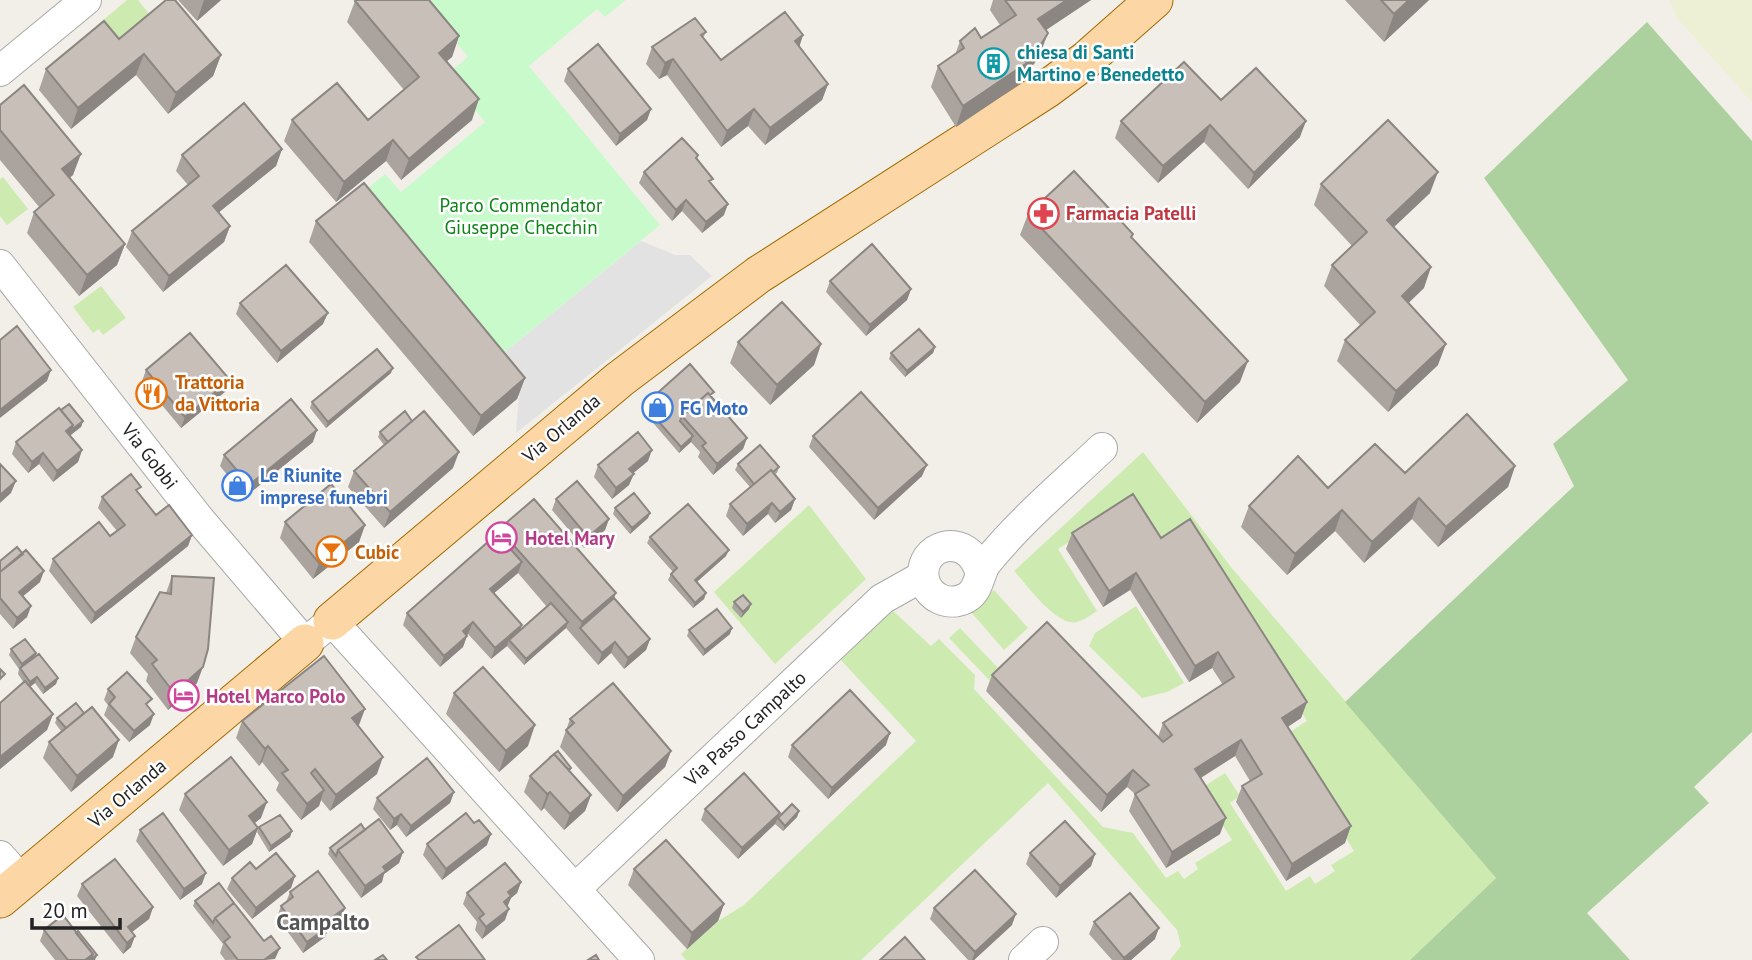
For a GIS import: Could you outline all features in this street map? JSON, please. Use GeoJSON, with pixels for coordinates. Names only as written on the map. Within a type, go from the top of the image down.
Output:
{"type":"FeatureCollection","features":[{"type":"Feature","properties":{"kind":"main road","name":"Via Orlanda"},"geometry":{"type":"LineString","coordinates":[[7,879],[318,632],[620,379],[758,275],[1046,89],[1086,60],[1154,0]]}},
{"type":"Feature","properties":{"kind":"street"},"geometry":{"type":"LineString","coordinates":[[0,71],[86,0]]}},
{"type":"Feature","properties":{"kind":"street","name":"Via Gobbi"},"geometry":{"type":"LineString","coordinates":[[0,265],[200,520],[318,632]]}},
{"type":"Feature","properties":{"kind":"street"},"geometry":{"type":"LineString","coordinates":[[923,576],[933,595],[943,601],[954,602],[973,593],[979,583],[980,572],[1002,544],[1102,448]]}},
{"type":"Feature","properties":{"kind":"street","name":"Via Passo Campalto"},"geometry":{"type":"LineString","coordinates":[[575,889],[882,599],[923,576],[930,555],[939,548],[961,547],[970,552],[977,561],[980,572]]}},
{"type":"Feature","properties":{"kind":"street"},"geometry":{"type":"LineString","coordinates":[[318,632],[575,889],[639,960]]}},
{"type":"Feature","properties":{"kind":"green space"},"geometry":{"type":"Polygon","coordinates":[[[127,0],[138,0],[151,16],[113,47],[96,26],[127,0]]]}},
{"type":"Feature","properties":{"kind":"green space","name":"Parco Commendator Giuseppe Checchin"},"geometry":{"type":"Polygon","coordinates":[[[421,0],[626,0],[605,17],[597,9],[529,66],[660,225],[499,357],[362,193],[385,174],[401,192],[485,122],[446,75],[468,57],[421,0]]]}},
{"type":"Feature","properties":{"kind":"green space"},"geometry":{"type":"Polygon","coordinates":[[[1670,0],[1752,0],[1752,102],[1676,17],[1670,0]]]}},
{"type":"Feature","properties":{"kind":"green space"},"geometry":{"type":"Polygon","coordinates":[[[1647,22],[1752,141],[1752,732],[1694,787],[1709,803],[1587,913],[1630,960],[1410,960],[1496,878],[1345,702],[1574,486],[1553,444],[1628,380],[1484,178],[1647,22]]]}},
{"type":"Feature","properties":{"kind":"green space"},"geometry":{"type":"Polygon","coordinates":[[[3,177],[28,209],[7,225],[0,216],[0,179],[3,177]]]}},
{"type":"Feature","properties":{"kind":"green space"},"geometry":{"type":"Polygon","coordinates":[[[101,286],[126,318],[103,335],[99,329],[93,333],[73,307],[101,286]]]}},
{"type":"Feature","properties":{"kind":"green space"},"geometry":{"type":"Polygon","coordinates":[[[1143,452],[1231,567],[1496,878],[1410,960],[1170,960],[1181,946],[1177,930],[1048,783],[861,960],[686,960],[681,954],[718,921],[744,905],[916,741],[839,658],[890,608],[931,646],[939,639],[975,675],[974,689],[1103,827],[1133,833],[1166,878],[1178,871],[1184,879],[1198,869],[1195,863],[1232,840],[1200,789],[1225,773],[1240,796],[1230,803],[1286,891],[1310,876],[1315,884],[1335,871],[1331,865],[1354,851],[1282,737],[1307,721],[1187,530],[1157,548],[1129,504],[1058,549],[1097,611],[1077,622],[1069,622],[1052,612],[1014,571],[1143,452]]]}},
{"type":"Feature","properties":{"kind":"green space"},"geometry":{"type":"Polygon","coordinates":[[[809,505],[866,579],[775,664],[714,592],[809,505]]]}},
{"type":"Feature","properties":{"kind":"green space"},"geometry":{"type":"Polygon","coordinates":[[[994,590],[1028,628],[1004,650],[970,611],[994,590]]]}},
{"type":"Feature","properties":{"kind":"green space"},"geometry":{"type":"Polygon","coordinates":[[[1136,606],[1184,683],[1167,692],[1142,698],[1089,646],[1095,633],[1136,606]]]}},
{"type":"Feature","properties":{"kind":"green space"},"geometry":{"type":"Polygon","coordinates":[[[960,628],[1002,672],[991,682],[949,638],[960,628]]]}},
{"type":"Feature","properties":{"kind":"shaded area"},"geometry":{"type":"Polygon","coordinates":[[[641,241],[675,255],[690,255],[712,276],[516,433],[520,383],[499,357],[641,241]]]}},
{"type":"Feature","properties":{"kind":"building"},"geometry":{"type":"Polygon","coordinates":[[[166,0],[175,0],[221,55],[176,93],[144,54],[78,108],[46,69],[104,21],[119,39],[166,0]]]}},
{"type":"Feature","properties":{"kind":"building"},"geometry":{"type":"Polygon","coordinates":[[[356,0],[429,0],[459,36],[439,53],[479,99],[409,159],[393,140],[344,182],[292,120],[337,83],[368,120],[419,77],[356,0]]]}},
{"type":"Feature","properties":{"kind":"building","name":"chiesa di Santi Martino e Benedetto"},"geometry":{"type":"Polygon","coordinates":[[[1005,0],[1067,0],[1038,19],[1048,33],[1042,43],[1022,56],[1027,63],[963,106],[938,66],[964,48],[960,41],[975,28],[981,38],[1016,15],[1005,0]]]}},
{"type":"Feature","properties":{"kind":"building"},"geometry":{"type":"Polygon","coordinates":[[[1381,0],[1409,0],[1394,14],[1381,0]]]}},
{"type":"Feature","properties":{"kind":"building"},"geometry":{"type":"Polygon","coordinates":[[[785,12],[803,35],[795,41],[828,84],[770,128],[754,109],[727,131],[673,59],[665,63],[652,47],[695,18],[706,32],[701,35],[721,60],[785,12]]]}},
{"type":"Feature","properties":{"kind":"building"},"geometry":{"type":"Polygon","coordinates":[[[598,44],[651,109],[620,134],[568,69],[598,44]]]}},
{"type":"Feature","properties":{"kind":"building"},"geometry":{"type":"Polygon","coordinates":[[[1184,62],[1221,100],[1256,68],[1306,121],[1254,173],[1210,125],[1163,166],[1121,121],[1184,62]]]}},
{"type":"Feature","properties":{"kind":"building"},"geometry":{"type":"Polygon","coordinates":[[[24,85],[81,154],[62,169],[125,244],[87,275],[34,212],[54,195],[0,130],[0,105],[24,85]]]}},
{"type":"Feature","properties":{"kind":"building"},"geometry":{"type":"Polygon","coordinates":[[[244,103],[282,149],[213,206],[230,226],[169,276],[132,231],[199,176],[182,155],[244,103]]]}},
{"type":"Feature","properties":{"kind":"building"},"geometry":{"type":"Polygon","coordinates":[[[1388,120],[1438,172],[1387,220],[1431,267],[1402,296],[1446,344],[1396,391],[1345,340],[1375,312],[1332,265],[1367,232],[1321,184],[1388,120]]]}},
{"type":"Feature","properties":{"kind":"building"},"geometry":{"type":"Polygon","coordinates":[[[682,138],[698,155],[696,158],[713,179],[709,181],[728,204],[706,222],[686,200],[676,210],[644,172],[682,138]]]}},
{"type":"Feature","properties":{"kind":"building"},"geometry":{"type":"Polygon","coordinates":[[[1074,171],[1133,234],[1131,237],[1248,361],[1205,402],[1028,214],[1074,171]]]}},
{"type":"Feature","properties":{"kind":"building"},"geometry":{"type":"Polygon","coordinates":[[[364,183],[525,378],[481,416],[316,221],[364,183]]]}},
{"type":"Feature","properties":{"kind":"building"},"geometry":{"type":"Polygon","coordinates":[[[872,244],[911,289],[870,325],[830,281],[872,244]]]}},
{"type":"Feature","properties":{"kind":"building"},"geometry":{"type":"Polygon","coordinates":[[[286,265],[328,313],[281,351],[240,303],[286,265]]]}},
{"type":"Feature","properties":{"kind":"building"},"geometry":{"type":"Polygon","coordinates":[[[782,302],[821,344],[777,385],[738,342],[782,302]]]}},
{"type":"Feature","properties":{"kind":"building"},"geometry":{"type":"Polygon","coordinates":[[[17,326],[51,370],[0,410],[0,340],[17,326]]]}},
{"type":"Feature","properties":{"kind":"building"},"geometry":{"type":"Polygon","coordinates":[[[919,329],[935,347],[907,371],[891,353],[919,329]]]}},
{"type":"Feature","properties":{"kind":"building"},"geometry":{"type":"Polygon","coordinates":[[[190,333],[230,380],[185,417],[146,370],[190,333]]]}},
{"type":"Feature","properties":{"kind":"building"},"geometry":{"type":"Polygon","coordinates":[[[377,349],[393,368],[328,422],[312,402],[377,349]]]}},
{"type":"Feature","properties":{"kind":"building"},"geometry":{"type":"Polygon","coordinates":[[[690,364],[714,392],[710,395],[708,393],[682,416],[680,421],[693,436],[681,447],[644,405],[690,364]]]}},
{"type":"Feature","properties":{"kind":"building"},"geometry":{"type":"Polygon","coordinates":[[[861,392],[927,465],[878,508],[813,436],[861,392]]]}},
{"type":"Feature","properties":{"kind":"building"},"geometry":{"type":"Polygon","coordinates":[[[708,393],[747,438],[717,464],[702,446],[706,443],[682,416],[708,393]]]}},
{"type":"Feature","properties":{"kind":"building"},"geometry":{"type":"Polygon","coordinates":[[[291,399],[317,430],[249,485],[224,455],[291,399]]]}},
{"type":"Feature","properties":{"kind":"building"},"geometry":{"type":"Polygon","coordinates":[[[69,404],[83,421],[71,430],[73,425],[61,410],[69,404]]]}},
{"type":"Feature","properties":{"kind":"building"},"geometry":{"type":"Polygon","coordinates":[[[59,408],[73,425],[66,431],[82,450],[57,471],[43,453],[32,462],[16,442],[59,408]]]}},
{"type":"Feature","properties":{"kind":"building"},"geometry":{"type":"Polygon","coordinates":[[[405,411],[412,421],[388,442],[380,432],[405,411]]]}},
{"type":"Feature","properties":{"kind":"building"},"geometry":{"type":"Polygon","coordinates":[[[424,411],[459,452],[390,512],[354,471],[424,411]]]}},
{"type":"Feature","properties":{"kind":"building"},"geometry":{"type":"Polygon","coordinates":[[[1467,414],[1515,466],[1446,527],[1419,498],[1372,542],[1342,510],[1295,554],[1249,506],[1298,456],[1328,488],[1375,444],[1405,473],[1467,414]]]}},
{"type":"Feature","properties":{"kind":"building"},"geometry":{"type":"Polygon","coordinates":[[[638,432],[652,450],[629,469],[634,474],[616,488],[598,465],[638,432]]]}},
{"type":"Feature","properties":{"kind":"building"},"geometry":{"type":"Polygon","coordinates":[[[760,445],[779,467],[754,484],[738,464],[760,445]]]}},
{"type":"Feature","properties":{"kind":"building"},"geometry":{"type":"Polygon","coordinates":[[[0,464],[16,481],[0,495],[0,464]]]}},
{"type":"Feature","properties":{"kind":"building"},"geometry":{"type":"Polygon","coordinates":[[[771,470],[795,499],[780,512],[772,503],[747,524],[730,504],[771,470]]]}},
{"type":"Feature","properties":{"kind":"building"},"geometry":{"type":"Polygon","coordinates":[[[131,474],[141,487],[136,490],[156,515],[169,505],[192,535],[95,613],[53,559],[99,522],[110,536],[125,525],[102,497],[131,474]]]}},
{"type":"Feature","properties":{"kind":"building"},"geometry":{"type":"Polygon","coordinates":[[[577,481],[609,519],[588,537],[556,499],[577,481]]]}},
{"type":"Feature","properties":{"kind":"building"},"geometry":{"type":"Polygon","coordinates":[[[331,484],[365,525],[319,563],[285,522],[331,484]]]}},
{"type":"Feature","properties":{"kind":"building"},"geometry":{"type":"Polygon","coordinates":[[[634,493],[650,513],[632,528],[615,508],[634,493]]]}},
{"type":"Feature","properties":{"kind":"building"},"geometry":{"type":"Polygon","coordinates":[[[1133,494],[1161,538],[1190,519],[1307,702],[1282,718],[1351,826],[1292,864],[1242,786],[1262,774],[1241,740],[1195,769],[1226,818],[1172,852],[1135,794],[1149,785],[1133,770],[1107,795],[992,675],[1047,622],[1163,742],[1172,735],[1163,723],[1234,677],[1218,652],[1195,666],[1136,573],[1109,591],[1072,533],[1133,494]]]}},
{"type":"Feature","properties":{"kind":"building"},"geometry":{"type":"Polygon","coordinates":[[[534,499],[616,593],[582,622],[499,529],[534,499]]]}},
{"type":"Feature","properties":{"kind":"building"},"geometry":{"type":"Polygon","coordinates":[[[688,504],[729,550],[695,580],[706,593],[695,603],[671,574],[677,568],[650,537],[688,504]]]}},
{"type":"Feature","properties":{"kind":"building"},"geometry":{"type":"Polygon","coordinates":[[[497,534],[522,562],[490,589],[522,625],[495,648],[473,622],[463,631],[467,636],[444,656],[407,613],[497,534]]]}},
{"type":"Feature","properties":{"kind":"building"},"geometry":{"type":"Polygon","coordinates":[[[17,547],[23,554],[0,572],[0,561],[17,547]]]}},
{"type":"Feature","properties":{"kind":"building"},"geometry":{"type":"Polygon","coordinates":[[[26,550],[44,571],[19,592],[31,606],[17,618],[0,598],[0,572],[26,550]]]}},
{"type":"Feature","properties":{"kind":"building"},"geometry":{"type":"Polygon","coordinates":[[[172,576],[214,578],[208,649],[203,667],[174,693],[152,664],[157,660],[136,637],[160,592],[171,594],[172,576]]]}},
{"type":"Feature","properties":{"kind":"building"},"geometry":{"type":"Polygon","coordinates":[[[743,595],[751,604],[743,612],[734,602],[743,595]]]}},
{"type":"Feature","properties":{"kind":"building"},"geometry":{"type":"Polygon","coordinates":[[[614,598],[650,639],[628,658],[615,642],[602,653],[580,628],[614,598]]]}},
{"type":"Feature","properties":{"kind":"building"},"geometry":{"type":"Polygon","coordinates":[[[551,603],[568,622],[526,659],[509,640],[551,603]]]}},
{"type":"Feature","properties":{"kind":"building"},"geometry":{"type":"Polygon","coordinates":[[[717,609],[732,628],[705,650],[689,630],[717,609]]]}},
{"type":"Feature","properties":{"kind":"building"},"geometry":{"type":"Polygon","coordinates":[[[25,639],[36,653],[22,664],[11,649],[25,639]]]}},
{"type":"Feature","properties":{"kind":"building"},"geometry":{"type":"Polygon","coordinates":[[[39,654],[58,678],[45,688],[37,677],[30,682],[20,668],[39,654]]]}},
{"type":"Feature","properties":{"kind":"building"},"geometry":{"type":"Polygon","coordinates":[[[324,656],[365,709],[352,718],[383,757],[336,795],[315,769],[311,773],[324,790],[307,804],[282,773],[288,770],[268,746],[265,749],[242,721],[324,656]]]}},
{"type":"Feature","properties":{"kind":"building"},"geometry":{"type":"Polygon","coordinates":[[[483,667],[535,725],[506,751],[454,693],[483,667]]]}},
{"type":"Feature","properties":{"kind":"building"},"geometry":{"type":"Polygon","coordinates":[[[127,672],[152,699],[146,704],[154,714],[134,731],[109,704],[115,697],[108,689],[127,672]]]}},
{"type":"Feature","properties":{"kind":"building"},"geometry":{"type":"Polygon","coordinates":[[[25,681],[53,714],[0,757],[0,703],[25,681]]]}},
{"type":"Feature","properties":{"kind":"building"},"geometry":{"type":"Polygon","coordinates":[[[613,683],[671,751],[623,796],[566,730],[574,723],[570,719],[613,683]]]}},
{"type":"Feature","properties":{"kind":"building"},"geometry":{"type":"Polygon","coordinates":[[[850,690],[890,733],[832,788],[792,745],[850,690]]]}},
{"type":"Feature","properties":{"kind":"building"},"geometry":{"type":"Polygon","coordinates":[[[76,703],[84,713],[66,728],[57,718],[76,703]]]}},
{"type":"Feature","properties":{"kind":"building"},"geometry":{"type":"Polygon","coordinates":[[[92,707],[119,740],[77,776],[49,742],[92,707]]]}},
{"type":"Feature","properties":{"kind":"building"},"geometry":{"type":"Polygon","coordinates":[[[558,751],[571,768],[569,770],[554,754],[558,751]]]}},
{"type":"Feature","properties":{"kind":"building"},"geometry":{"type":"Polygon","coordinates":[[[554,754],[591,795],[570,814],[550,792],[547,794],[530,776],[554,754]]]}},
{"type":"Feature","properties":{"kind":"building"},"geometry":{"type":"Polygon","coordinates":[[[231,757],[267,802],[249,816],[258,828],[229,850],[185,794],[231,757]]]}},
{"type":"Feature","properties":{"kind":"building"},"geometry":{"type":"Polygon","coordinates":[[[427,758],[454,792],[411,826],[401,814],[394,819],[377,798],[427,758]]]}},
{"type":"Feature","properties":{"kind":"building"},"geometry":{"type":"Polygon","coordinates":[[[744,773],[780,813],[742,848],[705,809],[744,773]]]}},
{"type":"Feature","properties":{"kind":"building"},"geometry":{"type":"Polygon","coordinates":[[[792,804],[799,811],[785,826],[778,818],[792,804]]]}},
{"type":"Feature","properties":{"kind":"building"},"geometry":{"type":"Polygon","coordinates":[[[163,813],[206,873],[184,889],[140,830],[163,813]]]}},
{"type":"Feature","properties":{"kind":"building"},"geometry":{"type":"Polygon","coordinates":[[[466,813],[474,823],[479,820],[491,834],[446,869],[427,844],[466,813]]]}},
{"type":"Feature","properties":{"kind":"building"},"geometry":{"type":"Polygon","coordinates":[[[280,815],[292,831],[271,846],[259,827],[280,815]]]}},
{"type":"Feature","properties":{"kind":"building"},"geometry":{"type":"Polygon","coordinates":[[[379,819],[403,852],[383,867],[386,871],[365,886],[338,850],[379,819]]]}},
{"type":"Feature","properties":{"kind":"building"},"geometry":{"type":"Polygon","coordinates":[[[1065,821],[1095,854],[1060,886],[1030,853],[1065,821]]]}},
{"type":"Feature","properties":{"kind":"building"},"geometry":{"type":"Polygon","coordinates":[[[361,824],[365,830],[338,850],[336,856],[330,848],[361,824]]]}},
{"type":"Feature","properties":{"kind":"building"},"geometry":{"type":"Polygon","coordinates":[[[666,840],[724,904],[692,933],[634,869],[666,840]]]}},
{"type":"Feature","properties":{"kind":"building"},"geometry":{"type":"Polygon","coordinates":[[[276,853],[295,876],[256,908],[232,878],[250,862],[256,869],[276,853]]]}},
{"type":"Feature","properties":{"kind":"building"},"geometry":{"type":"Polygon","coordinates":[[[115,859],[153,907],[128,927],[135,936],[127,943],[82,884],[115,859]]]}},
{"type":"Feature","properties":{"kind":"building"},"geometry":{"type":"Polygon","coordinates":[[[505,863],[521,882],[508,892],[511,896],[504,902],[509,909],[486,927],[479,918],[484,914],[467,893],[505,863]]]}},
{"type":"Feature","properties":{"kind":"building"},"geometry":{"type":"Polygon","coordinates":[[[975,870],[1016,914],[975,952],[934,908],[975,870]]]}},
{"type":"Feature","properties":{"kind":"building"},"geometry":{"type":"Polygon","coordinates":[[[318,871],[345,908],[326,922],[329,926],[307,942],[281,906],[293,897],[290,892],[318,871]]]}},
{"type":"Feature","properties":{"kind":"building"},"geometry":{"type":"Polygon","coordinates":[[[219,883],[234,903],[215,918],[213,923],[195,901],[219,883]]]}},
{"type":"Feature","properties":{"kind":"building"},"geometry":{"type":"Polygon","coordinates":[[[1130,893],[1159,928],[1124,958],[1094,922],[1130,893]]]}},
{"type":"Feature","properties":{"kind":"building"},"geometry":{"type":"Polygon","coordinates":[[[234,903],[264,941],[271,936],[280,948],[264,960],[238,960],[224,942],[230,937],[215,918],[234,903]]]}},
{"type":"Feature","properties":{"kind":"building"},"geometry":{"type":"Polygon","coordinates":[[[63,915],[93,954],[85,960],[68,960],[44,930],[63,915]]]}},
{"type":"Feature","properties":{"kind":"building"},"geometry":{"type":"Polygon","coordinates":[[[459,925],[485,960],[419,960],[416,957],[459,925]]]}},
{"type":"Feature","properties":{"kind":"building"},"geometry":{"type":"Polygon","coordinates":[[[78,931],[97,955],[91,959],[93,954],[76,933],[78,931]]]}},
{"type":"Feature","properties":{"kind":"building"},"geometry":{"type":"Polygon","coordinates":[[[905,937],[925,960],[880,960],[905,937]]]}},
{"type":"Feature","properties":{"kind":"place","name":"chiesa di Santi Martino e Benedetto"},"geometry":{"type":"Point","coordinates":[994,63]}},
{"type":"Feature","properties":{"kind":"place","name":"Farmacia Patelli"},"geometry":{"type":"Point","coordinates":[1043,213]}},
{"type":"Feature","properties":{"kind":"place","name":"Trattoria da Vittoria"},"geometry":{"type":"Point","coordinates":[152,393]}},
{"type":"Feature","properties":{"kind":"place","name":"FG Moto"},"geometry":{"type":"Point","coordinates":[657,408]}},
{"type":"Feature","properties":{"kind":"place","name":"Le Riunite imprese funebri"},"geometry":{"type":"Point","coordinates":[237,486]}},
{"type":"Feature","properties":{"kind":"place","name":"Hotel Mary"},"geometry":{"type":"Point","coordinates":[502,538]}},
{"type":"Feature","properties":{"kind":"place","name":"Cubic"},"geometry":{"type":"Point","coordinates":[332,552]}},
{"type":"Feature","properties":{"kind":"place","name":"Hotel Marco Polo"},"geometry":{"type":"Point","coordinates":[183,696]}},
{"type":"Feature","properties":{"kind":"district","name":"Campalto"},"geometry":{"type":"Point","coordinates":[323,922]}}]}
